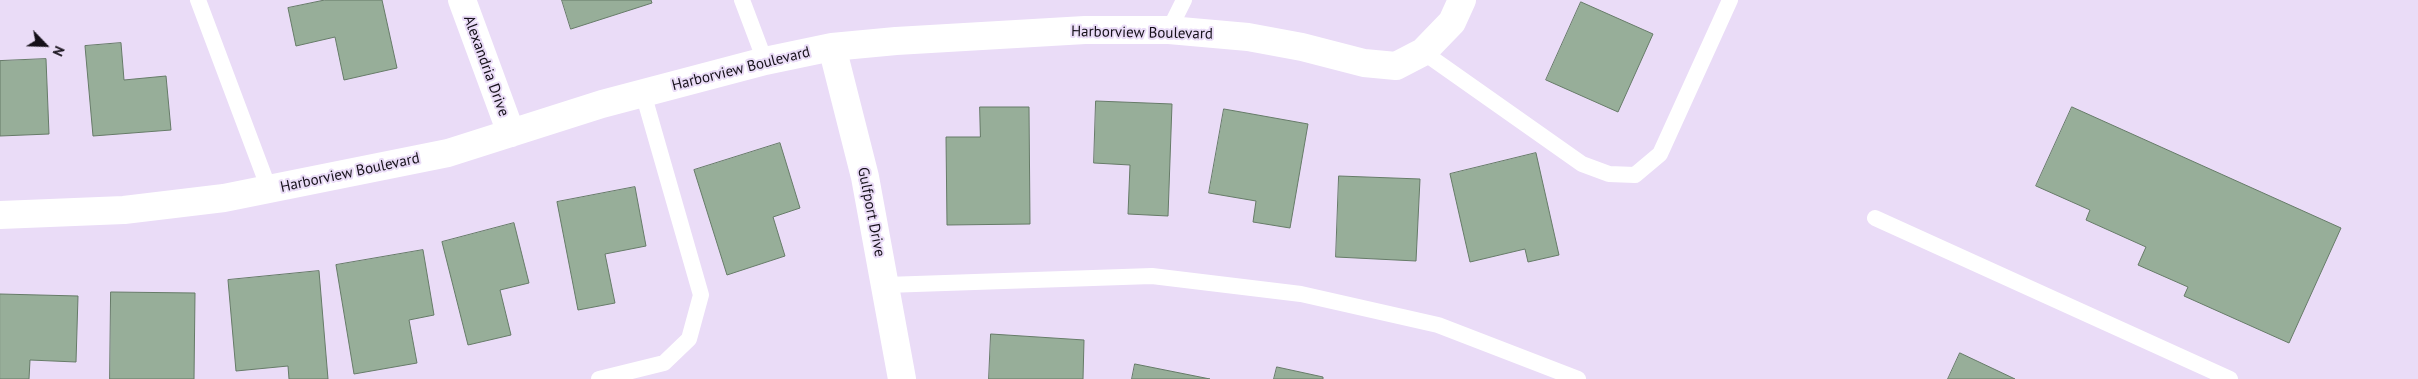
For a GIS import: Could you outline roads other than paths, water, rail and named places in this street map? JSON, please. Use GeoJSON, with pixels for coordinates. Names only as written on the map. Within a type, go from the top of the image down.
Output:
{"type":"FeatureCollection","features":[{"type":"Feature","properties":{"kind":"street","name":"Alexandria Drive"},"geometry":{"type":"LineString","coordinates":[[462,0],[511,132]]}},
{"type":"Feature","properties":{"kind":"street","name":"Harborview Boulevard"},"geometry":{"type":"LineString","coordinates":[[0,215],[124,210],[224,198],[448,153],[511,132],[643,93],[764,60],[832,48],[896,41],[1086,30],[1169,30],[1248,37],[1302,47],[1364,63],[1396,66],[1423,52],[1452,22],[1462,0]]}},
{"type":"Feature","properties":{"kind":"street","name":"Gulfport Drive"},"geometry":{"type":"LineString","coordinates":[[832,48],[865,177],[902,379]]}},
{"type":"Feature","properties":{"kind":"lane"},"geometry":{"type":"LineString","coordinates":[[198,0],[269,189]]}},
{"type":"Feature","properties":{"kind":"lane"},"geometry":{"type":"LineString","coordinates":[[742,0],[764,60]]}},
{"type":"Feature","properties":{"kind":"lane"},"geometry":{"type":"LineString","coordinates":[[1169,30],[1184,0]]}},
{"type":"Feature","properties":{"kind":"lane"},"geometry":{"type":"LineString","coordinates":[[1423,52],[1582,164],[1609,174],[1635,175],[1660,154],[1730,0]]}},
{"type":"Feature","properties":{"kind":"lane"},"geometry":{"type":"LineString","coordinates":[[599,379],[664,363],[689,339],[701,295],[643,93]]}},
{"type":"Feature","properties":{"kind":"lane"},"geometry":{"type":"LineString","coordinates":[[1875,218],[2230,379]]}},
{"type":"Feature","properties":{"kind":"lane"},"geometry":{"type":"LineString","coordinates":[[886,285],[1152,276],[1301,294],[1438,325],[1578,379]]}}]}
